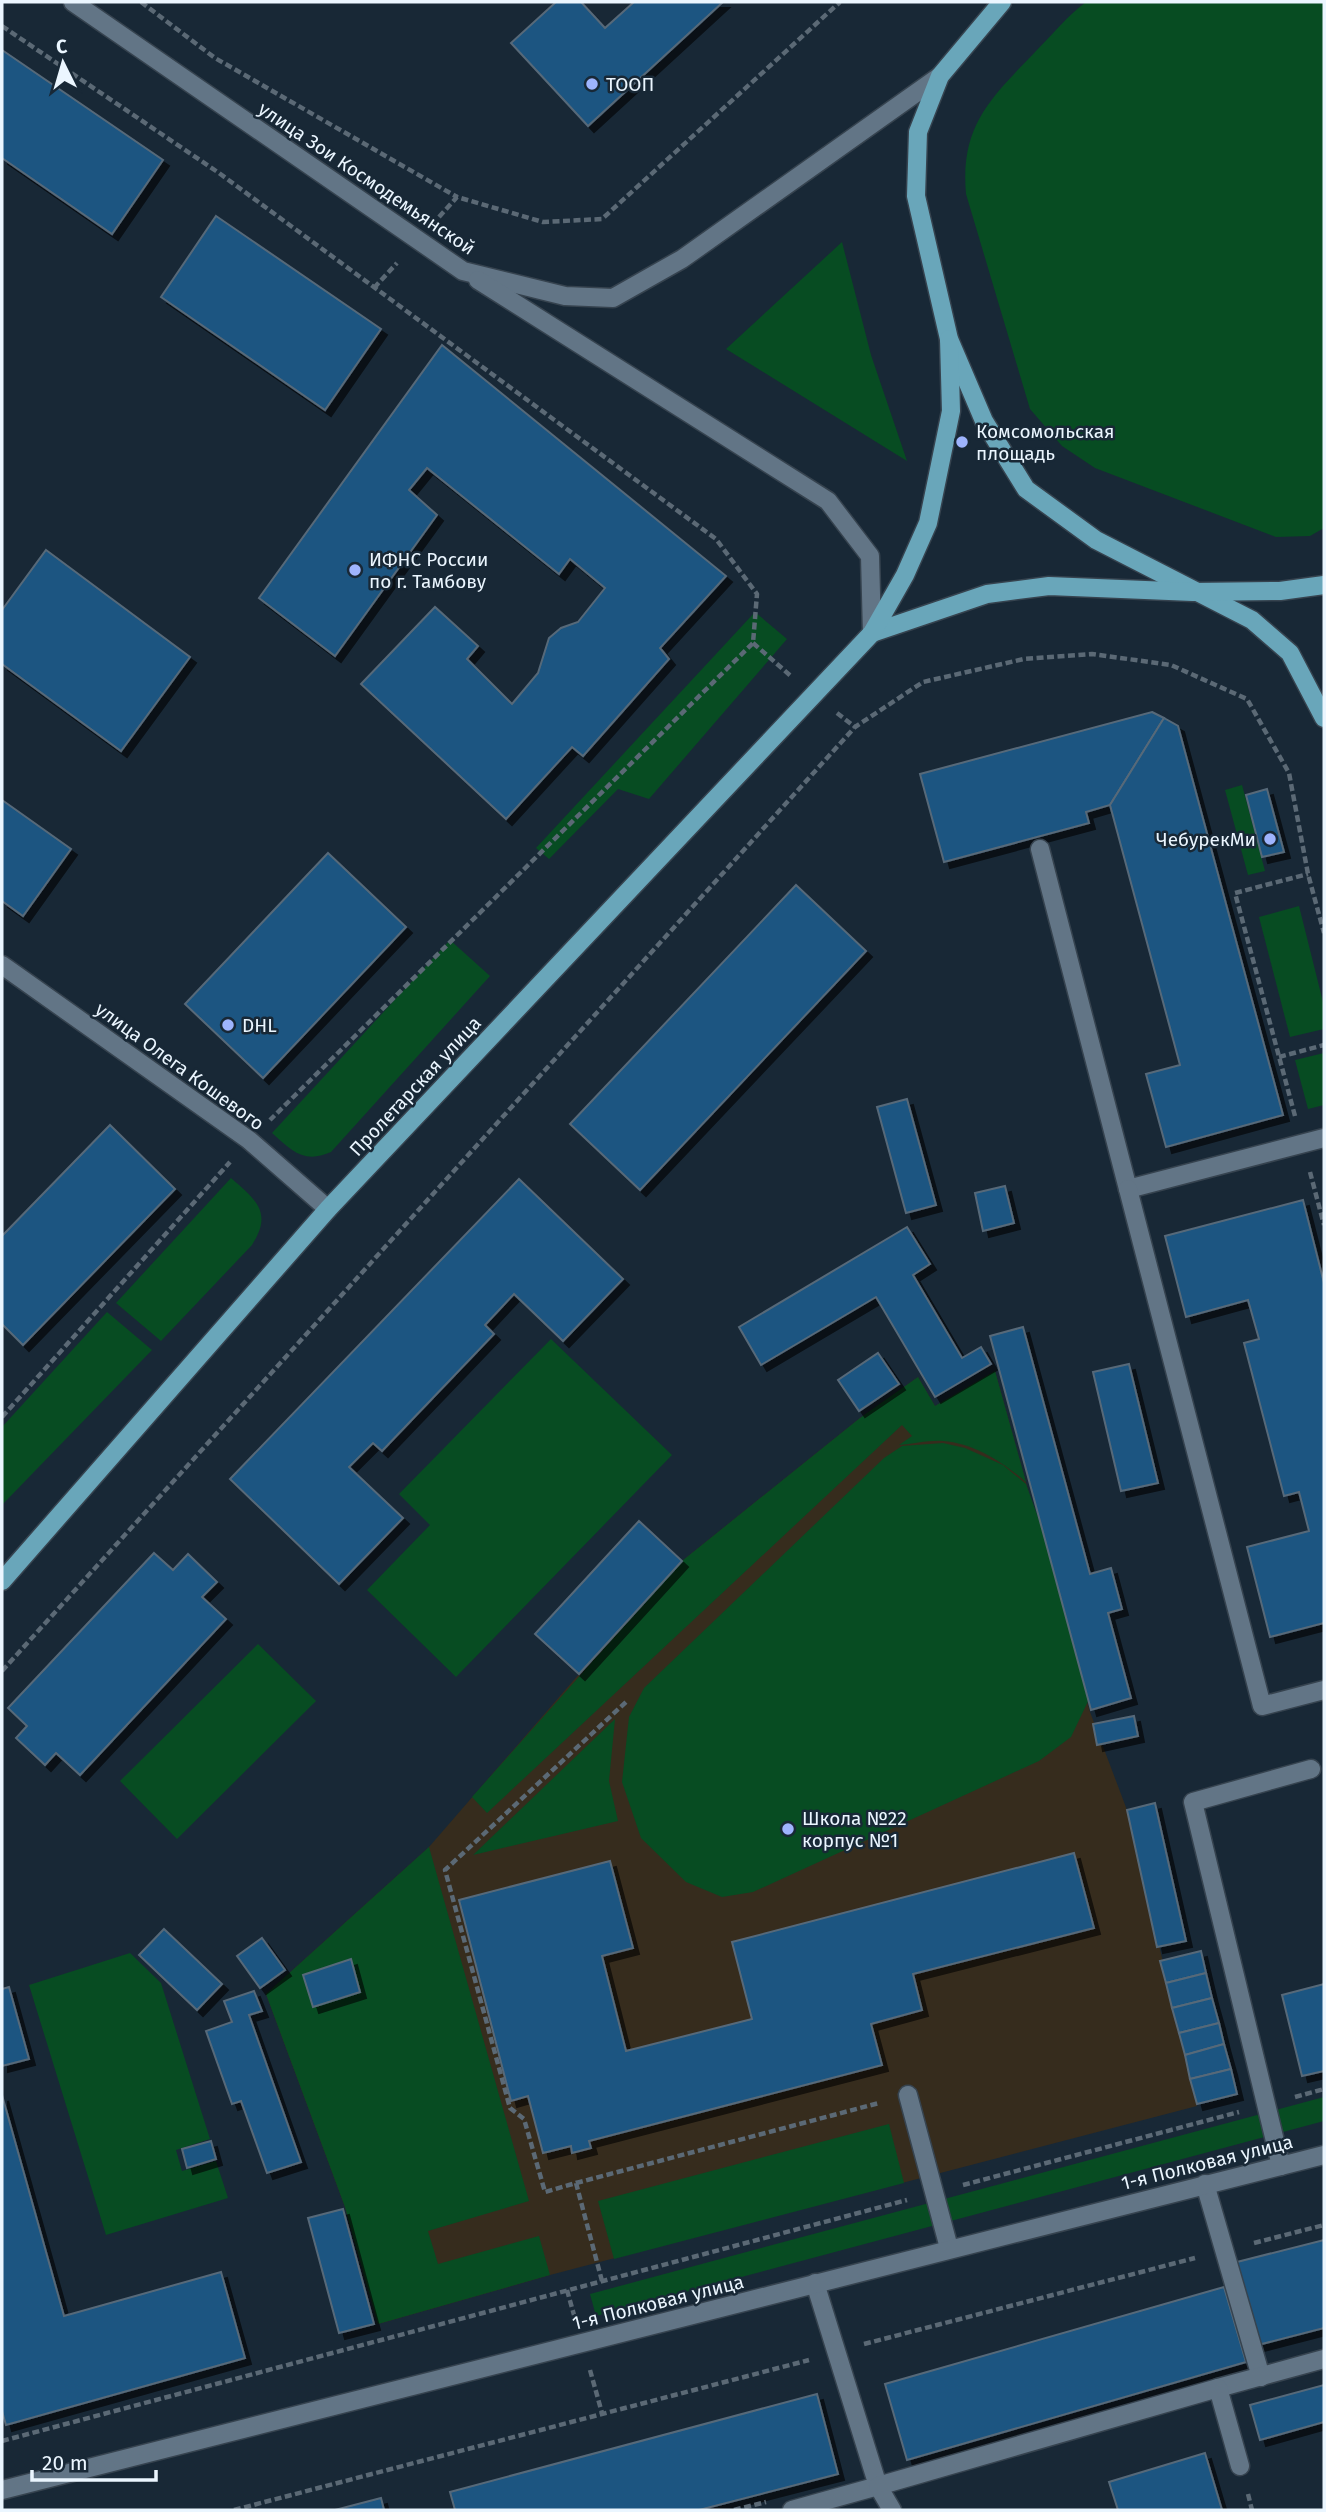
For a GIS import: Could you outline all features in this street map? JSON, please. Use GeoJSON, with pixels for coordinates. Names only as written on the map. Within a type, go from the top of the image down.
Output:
{"type":"FeatureCollection","features":[{"type":"Feature","properties":{"kind":"main road"},"geometry":{"type":"LineString","coordinates":[[872,633],[905,575],[928,523],[951,411],[948,340],[916,196],[918,132],[940,76],[1002,2]]}},
{"type":"Feature","properties":{"kind":"main road"},"geometry":{"type":"LineString","coordinates":[[948,340],[984,421],[1026,489],[1096,540],[1252,620],[1290,653],[1324,718]]}},
{"type":"Feature","properties":{"kind":"main road"},"geometry":{"type":"LineString","coordinates":[[872,633],[987,594],[1049,586],[1193,592],[1280,591],[1324,585]]}},
{"type":"Feature","properties":{"kind":"main road","name":"Пролетарская улица"},"geometry":{"type":"LineString","coordinates":[[2,1581],[328,1209],[872,633]]}},
{"type":"Feature","properties":{"kind":"street","name":"улица Зои Космодемьянской"},"geometry":{"type":"LineString","coordinates":[[73,2],[463,271],[565,296],[612,298],[682,258],[940,76]]}},
{"type":"Feature","properties":{"kind":"street"},"geometry":{"type":"LineString","coordinates":[[463,271],[828,500],[870,556],[872,633]]}},
{"type":"Feature","properties":{"kind":"street"},"geometry":{"type":"LineString","coordinates":[[1040,849],[1262,1706],[1324,1690]]}},
{"type":"Feature","properties":{"kind":"street","name":"улица Олега Кошевого"},"geometry":{"type":"LineString","coordinates":[[2,965],[249,1140],[328,1209]]}},
{"type":"Feature","properties":{"kind":"street"},"geometry":{"type":"LineString","coordinates":[[1128,1189],[1324,1138]]}},
{"type":"Feature","properties":{"kind":"street"},"geometry":{"type":"LineString","coordinates":[[1281,2166],[1193,1802],[1311,1769]]}},
{"type":"Feature","properties":{"kind":"street"},"geometry":{"type":"LineString","coordinates":[[908,2095],[949,2248]]}},
{"type":"Feature","properties":{"kind":"street","name":"1-я Полковая улица"},"geometry":{"type":"LineString","coordinates":[[2,2490],[1324,2155]]}},
{"type":"Feature","properties":{"kind":"street"},"geometry":{"type":"LineString","coordinates":[[1205,2184],[1261,2377]]}},
{"type":"Feature","properties":{"kind":"street"},"geometry":{"type":"LineString","coordinates":[[815,2283],[878,2486],[892,2510]]}},
{"type":"Feature","properties":{"kind":"street"},"geometry":{"type":"LineString","coordinates":[[792,2510],[1324,2359]]}},
{"type":"Feature","properties":{"kind":"street"},"geometry":{"type":"LineString","coordinates":[[1218,2388],[1240,2466]]}},
{"type":"Feature","properties":{"kind":"path"},"geometry":{"type":"LineString","coordinates":[[141,2],[215,58],[457,197],[543,222],[602,219],[840,2]]}},
{"type":"Feature","properties":{"kind":"path"},"geometry":{"type":"LineString","coordinates":[[2,26],[219,173],[716,539],[757,594],[753,643],[249,1140],[2,1417]]}},
{"type":"Feature","properties":{"kind":"path"},"geometry":{"type":"LineString","coordinates":[[374,288],[457,197]]}},
{"type":"Feature","properties":{"kind":"path"},"geometry":{"type":"LineString","coordinates":[[2,1671],[855,727],[923,682],[1024,659],[1092,653],[1171,665],[1247,699],[1289,773],[1308,874],[1324,933]]}},
{"type":"Feature","properties":{"kind":"path"},"geometry":{"type":"LineString","coordinates":[[1296,1122],[1235,893],[1308,874]]}},
{"type":"Feature","properties":{"kind":"path"},"geometry":{"type":"LineString","coordinates":[[1279,1057],[1324,1045]]}},
{"type":"Feature","properties":{"kind":"path"},"geometry":{"type":"LineString","coordinates":[[1307,1161],[1324,1225]]}},
{"type":"Feature","properties":{"kind":"path"},"geometry":{"type":"LineString","coordinates":[[626,1703],[445,1870],[510,2108],[524,2119],[545,2192],[908,2095]]}},
{"type":"Feature","properties":{"kind":"path"},"geometry":{"type":"LineString","coordinates":[[1284,2100],[1324,2089]]}},
{"type":"Feature","properties":{"kind":"path"},"geometry":{"type":"LineString","coordinates":[[2,2441],[1244,2110]]}},
{"type":"Feature","properties":{"kind":"path"},"geometry":{"type":"LineString","coordinates":[[576,2183],[602,2281]]}},
{"type":"Feature","properties":{"kind":"path"},"geometry":{"type":"LineString","coordinates":[[836,2352],[1324,2225]]}},
{"type":"Feature","properties":{"kind":"path"},"geometry":{"type":"LineString","coordinates":[[233,2510],[810,2360],[813,2372]]}},
{"type":"Feature","properties":{"kind":"path"},"geometry":{"type":"LineString","coordinates":[[734,2510],[771,2500]]}},
{"type":"Feature","properties":{"kind":"shaded area","name":"Школа №22 корпус №1"},"geometry":{"type":"Polygon","coordinates":[[[995,1371],[1090,1712],[1127,1810],[1197,2106],[550,2275],[378,2324],[345,2207],[266,1994],[429,1847],[579,1674],[682,1561],[860,1418],[918,1377],[935,1406],[995,1371]]]}},
{"type":"Feature","properties":{"kind":"green space"},"geometry":{"type":"Polygon","coordinates":[[[1086,2],[1324,2],[1324,528],[1310,536],[1276,537],[1095,468],[1062,446],[1030,409],[966,194],[965,170],[974,131],[992,99],[1060,25],[1086,2]]]}},
{"type":"Feature","properties":{"kind":"green space"},"geometry":{"type":"Polygon","coordinates":[[[842,242],[871,355],[907,461],[726,349],[842,242]]]}},
{"type":"Feature","properties":{"kind":"green space"},"geometry":{"type":"Polygon","coordinates":[[[755,612],[787,639],[649,799],[618,789],[549,859],[536,848],[755,612]]]}},
{"type":"Feature","properties":{"kind":"green space"},"geometry":{"type":"Polygon","coordinates":[[[1242,785],[1265,871],[1248,875],[1225,790],[1242,785]]]}},
{"type":"Feature","properties":{"kind":"green space"},"geometry":{"type":"Polygon","coordinates":[[[1299,906],[1324,1006],[1324,1029],[1290,1037],[1259,917],[1299,906]]]}},
{"type":"Feature","properties":{"kind":"green space"},"geometry":{"type":"Polygon","coordinates":[[[450,940],[490,976],[331,1152],[313,1157],[299,1154],[272,1133],[450,940]]]}},
{"type":"Feature","properties":{"kind":"green space"},"geometry":{"type":"Polygon","coordinates":[[[1324,1053],[1324,1105],[1308,1109],[1295,1060],[1324,1053]]]}},
{"type":"Feature","properties":{"kind":"green space"},"geometry":{"type":"Polygon","coordinates":[[[231,1178],[259,1207],[261,1224],[258,1234],[252,1245],[161,1341],[116,1303],[231,1178]]]}},
{"type":"Feature","properties":{"kind":"green space"},"geometry":{"type":"Polygon","coordinates":[[[107,1312],[152,1350],[2,1505],[2,1427],[107,1312]]]}},
{"type":"Feature","properties":{"kind":"green space"},"geometry":{"type":"Polygon","coordinates":[[[551,1339],[672,1455],[456,1677],[367,1590],[430,1525],[399,1494],[551,1339]]]}},
{"type":"Feature","properties":{"kind":"green space"},"geometry":{"type":"Polygon","coordinates":[[[995,1371],[1026,1482],[998,1461],[966,1446],[938,1441],[899,1445],[912,1436],[902,1425],[487,1813],[472,1797],[682,1561],[860,1418],[918,1377],[935,1406],[995,1371]]]}},
{"type":"Feature","properties":{"kind":"green space"},"geometry":{"type":"Polygon","coordinates":[[[943,1443],[965,1448],[1003,1465],[1026,1484],[1085,1648],[1091,1695],[1071,1737],[1039,1761],[753,1892],[722,1897],[686,1882],[641,1838],[622,1782],[629,1717],[644,1688],[884,1458],[902,1446],[943,1443]]]}},
{"type":"Feature","properties":{"kind":"green space"},"geometry":{"type":"Polygon","coordinates":[[[258,1644],[316,1701],[177,1839],[120,1781],[258,1644]]]}},
{"type":"Feature","properties":{"kind":"green space"},"geometry":{"type":"Polygon","coordinates":[[[615,1719],[609,1781],[618,1821],[473,1855],[615,1719]]]}},
{"type":"Feature","properties":{"kind":"green space"},"geometry":{"type":"Polygon","coordinates":[[[429,1847],[529,2201],[428,2231],[438,2264],[539,2236],[550,2275],[378,2324],[345,2207],[266,1994],[429,1847]],[[350,1960],[303,1975],[313,2006],[360,1992],[350,1960]]]}},
{"type":"Feature","properties":{"kind":"green space"},"geometry":{"type":"Polygon","coordinates":[[[130,1953],[161,1983],[210,2139],[176,2150],[182,2171],[216,2161],[228,2198],[106,2235],[29,1985],[130,1953]]]}},
{"type":"Feature","properties":{"kind":"green space"},"geometry":{"type":"Polygon","coordinates":[[[1324,2097],[1324,2121],[596,2316],[590,2294],[1324,2097]]]}},
{"type":"Feature","properties":{"kind":"green space"},"geometry":{"type":"Polygon","coordinates":[[[889,2124],[904,2183],[614,2259],[598,2201],[889,2124]]]}},
{"type":"Feature","properties":{"kind":"building","name":"ТООП"},"geometry":{"type":"Polygon","coordinates":[[[556,2],[581,2],[605,28],[634,2],[723,2],[588,126],[511,43],[556,2]]]}},
{"type":"Feature","properties":{"kind":"building"},"geometry":{"type":"Polygon","coordinates":[[[2,50],[163,160],[112,234],[2,158],[2,50]]]}},
{"type":"Feature","properties":{"kind":"building"},"geometry":{"type":"Polygon","coordinates":[[[216,216],[381,329],[325,410],[161,297],[216,216]]]}},
{"type":"Feature","properties":{"kind":"building"},"geometry":{"type":"Polygon","coordinates":[[[442,345],[726,576],[660,648],[669,659],[583,756],[572,747],[506,819],[361,684],[435,607],[478,646],[467,659],[512,704],[538,673],[549,638],[561,628],[578,622],[605,588],[570,559],[559,574],[427,468],[409,490],[437,515],[335,656],[259,598],[442,345]]]}},
{"type":"Feature","properties":{"kind":"building"},"geometry":{"type":"Polygon","coordinates":[[[46,550],[190,657],[121,751],[2,664],[2,610],[46,550]]]}},
{"type":"Feature","properties":{"kind":"building"},"geometry":{"type":"Polygon","coordinates":[[[1152,712],[1164,718],[1110,805],[1086,812],[1089,823],[944,862],[920,774],[1152,712]]]}},
{"type":"Feature","properties":{"kind":"building"},"geometry":{"type":"Polygon","coordinates":[[[1164,718],[1178,726],[1283,1115],[1166,1147],[1146,1074],[1180,1065],[1110,805],[1164,718]]]}},
{"type":"Feature","properties":{"kind":"building"},"geometry":{"type":"Polygon","coordinates":[[[1267,789],[1284,852],[1262,857],[1246,795],[1267,789]]]}},
{"type":"Feature","properties":{"kind":"building"},"geometry":{"type":"Polygon","coordinates":[[[2,800],[71,849],[23,916],[2,901],[2,800]]]}},
{"type":"Feature","properties":{"kind":"building"},"geometry":{"type":"Polygon","coordinates":[[[328,853],[406,927],[263,1078],[185,1004],[328,853]]]}},
{"type":"Feature","properties":{"kind":"building"},"geometry":{"type":"Polygon","coordinates":[[[796,885],[866,951],[640,1190],[570,1124],[796,885]]]}},
{"type":"Feature","properties":{"kind":"building"},"geometry":{"type":"Polygon","coordinates":[[[907,1099],[936,1205],[906,1213],[877,1107],[907,1099]]]}},
{"type":"Feature","properties":{"kind":"building"},"geometry":{"type":"Polygon","coordinates":[[[110,1125],[175,1189],[23,1345],[2,1324],[2,1236],[110,1125]]]}},
{"type":"Feature","properties":{"kind":"building"},"geometry":{"type":"Polygon","coordinates":[[[519,1179],[623,1279],[563,1341],[514,1294],[485,1325],[494,1334],[382,1451],[373,1443],[349,1467],[403,1518],[339,1584],[230,1479],[519,1179]]]}},
{"type":"Feature","properties":{"kind":"building"},"geometry":{"type":"Polygon","coordinates":[[[1005,1186],[1014,1223],[983,1231],[975,1193],[1005,1186]]]}},
{"type":"Feature","properties":{"kind":"building"},"geometry":{"type":"Polygon","coordinates":[[[1303,1200],[1324,1283],[1324,1623],[1270,1637],[1247,1547],[1309,1531],[1299,1492],[1284,1496],[1244,1343],[1259,1339],[1248,1300],[1186,1317],[1165,1236],[1303,1200]]]}},
{"type":"Feature","properties":{"kind":"building"},"geometry":{"type":"Polygon","coordinates":[[[907,1227],[930,1264],[913,1275],[962,1358],[981,1347],[991,1364],[935,1397],[876,1297],[761,1365],[739,1327],[907,1227]]]}},
{"type":"Feature","properties":{"kind":"building"},"geometry":{"type":"Polygon","coordinates":[[[1023,1327],[1090,1574],[1111,1568],[1122,1609],[1108,1613],[1131,1698],[1091,1710],[990,1336],[1023,1327]]]}},
{"type":"Feature","properties":{"kind":"building"},"geometry":{"type":"Polygon","coordinates":[[[878,1353],[899,1384],[859,1411],[838,1380],[878,1353]]]}},
{"type":"Feature","properties":{"kind":"building"},"geometry":{"type":"Polygon","coordinates":[[[1129,1364],[1158,1483],[1121,1491],[1093,1372],[1129,1364]]]}},
{"type":"Feature","properties":{"kind":"building"},"geometry":{"type":"Polygon","coordinates":[[[639,1521],[682,1561],[579,1674],[535,1634],[639,1521]]]}},
{"type":"Feature","properties":{"kind":"building"},"geometry":{"type":"Polygon","coordinates":[[[154,1553],[173,1570],[188,1554],[217,1582],[202,1597],[226,1619],[80,1775],[56,1753],[45,1765],[16,1738],[27,1726],[8,1708],[154,1553]]]}},
{"type":"Feature","properties":{"kind":"building"},"geometry":{"type":"Polygon","coordinates":[[[1134,1716],[1138,1736],[1097,1745],[1093,1724],[1134,1716]]]}},
{"type":"Feature","properties":{"kind":"building"},"geometry":{"type":"Polygon","coordinates":[[[1155,1803],[1186,1941],[1157,1947],[1127,1810],[1155,1803]]]}},
{"type":"Feature","properties":{"kind":"building"},"geometry":{"type":"Polygon","coordinates":[[[1074,1853],[1094,1928],[913,1974],[922,2010],[871,2024],[882,2065],[589,2141],[591,2148],[572,2153],[571,2146],[543,2153],[528,2096],[511,2101],[459,1900],[610,1861],[633,1948],[602,1956],[626,2051],[752,2019],[732,1942],[1074,1853]]]}},
{"type":"Feature","properties":{"kind":"building"},"geometry":{"type":"Polygon","coordinates":[[[164,1929],[222,1984],[197,2010],[139,1955],[164,1929]]]}},
{"type":"Feature","properties":{"kind":"building"},"geometry":{"type":"Polygon","coordinates":[[[262,1938],[285,1970],[260,1988],[237,1956],[262,1938]]]}},
{"type":"Feature","properties":{"kind":"building"},"geometry":{"type":"Polygon","coordinates":[[[1201,1951],[1206,1973],[1166,1983],[1160,1961],[1201,1951]]]}},
{"type":"Feature","properties":{"kind":"building"},"geometry":{"type":"Polygon","coordinates":[[[351,1959],[360,1992],[313,2007],[303,1975],[351,1959]]]}},
{"type":"Feature","properties":{"kind":"building"},"geometry":{"type":"Polygon","coordinates":[[[1206,1973],[1212,1998],[1172,2008],[1166,1983],[1206,1973]]]}},
{"type":"Feature","properties":{"kind":"building"},"geometry":{"type":"Polygon","coordinates":[[[1324,1984],[1324,2071],[1302,2076],[1282,1995],[1324,1984]]]}},
{"type":"Feature","properties":{"kind":"building"},"geometry":{"type":"Polygon","coordinates":[[[9,1987],[29,2059],[2,2066],[2,1989],[9,1987]]]}},
{"type":"Feature","properties":{"kind":"building"},"geometry":{"type":"Polygon","coordinates":[[[254,1991],[262,2011],[249,2015],[301,2162],[267,2173],[241,2101],[232,2104],[206,2031],[232,2022],[224,2001],[254,1991]]]}},
{"type":"Feature","properties":{"kind":"building"},"geometry":{"type":"Polygon","coordinates":[[[1212,1998],[1219,2023],[1179,2033],[1172,2008],[1212,1998]]]}},
{"type":"Feature","properties":{"kind":"building"},"geometry":{"type":"Polygon","coordinates":[[[1219,2023],[1224,2044],[1185,2055],[1179,2033],[1219,2023]]]}},
{"type":"Feature","properties":{"kind":"building"},"geometry":{"type":"Polygon","coordinates":[[[1224,2044],[1231,2069],[1190,2079],[1185,2055],[1224,2044]]]}},
{"type":"Feature","properties":{"kind":"building"},"geometry":{"type":"Polygon","coordinates":[[[1231,2069],[1237,2094],[1197,2104],[1190,2079],[1231,2069]]]}},
{"type":"Feature","properties":{"kind":"building"},"geometry":{"type":"Polygon","coordinates":[[[2,2095],[64,2316],[221,2272],[245,2358],[6,2425],[2,2411],[2,2095]]]}},
{"type":"Feature","properties":{"kind":"building"},"geometry":{"type":"Polygon","coordinates":[[[211,2141],[216,2159],[187,2168],[182,2149],[211,2141]]]}},
{"type":"Feature","properties":{"kind":"building"},"geometry":{"type":"Polygon","coordinates":[[[343,2209],[374,2324],[339,2333],[308,2218],[343,2209]]]}},
{"type":"Feature","properties":{"kind":"building"},"geometry":{"type":"Polygon","coordinates":[[[1324,2240],[1324,2328],[1254,2346],[1233,2263],[1324,2240]]]}},
{"type":"Feature","properties":{"kind":"building"},"geometry":{"type":"Polygon","coordinates":[[[1224,2287],[1246,2362],[907,2460],[885,2384],[1224,2287]]]}},
{"type":"Feature","properties":{"kind":"building"},"geometry":{"type":"Polygon","coordinates":[[[1324,2385],[1324,2422],[1260,2440],[1250,2405],[1324,2385]]]}},
{"type":"Feature","properties":{"kind":"building"},"geometry":{"type":"Polygon","coordinates":[[[817,2394],[838,2474],[699,2510],[455,2510],[450,2492],[817,2394]]]}},
{"type":"Feature","properties":{"kind":"building"},"geometry":{"type":"Polygon","coordinates":[[[1205,2453],[1222,2510],[1118,2510],[1109,2482],[1205,2453]]]}},
{"type":"Feature","properties":{"kind":"building"},"geometry":{"type":"Polygon","coordinates":[[[381,2498],[384,2510],[335,2510],[381,2498]]]}},
{"type":"Feature","properties":{"kind":"place","name":"ТООП"},"geometry":{"type":"Point","coordinates":[592,84]}},
{"type":"Feature","properties":{"kind":"place","name":"Комсомольская площадь"},"geometry":{"type":"Point","coordinates":[962,442]}},
{"type":"Feature","properties":{"kind":"place","name":"ИФНС России по г. Тамбову"},"geometry":{"type":"Point","coordinates":[355,570]}},
{"type":"Feature","properties":{"kind":"place","name":"ЧебурекМи"},"geometry":{"type":"Point","coordinates":[1270,839]}},
{"type":"Feature","properties":{"kind":"place","name":"DHL"},"geometry":{"type":"Point","coordinates":[228,1025]}},
{"type":"Feature","properties":{"kind":"place","name":"Школа №22 корпус №1"},"geometry":{"type":"Point","coordinates":[788,1829]}}]}
